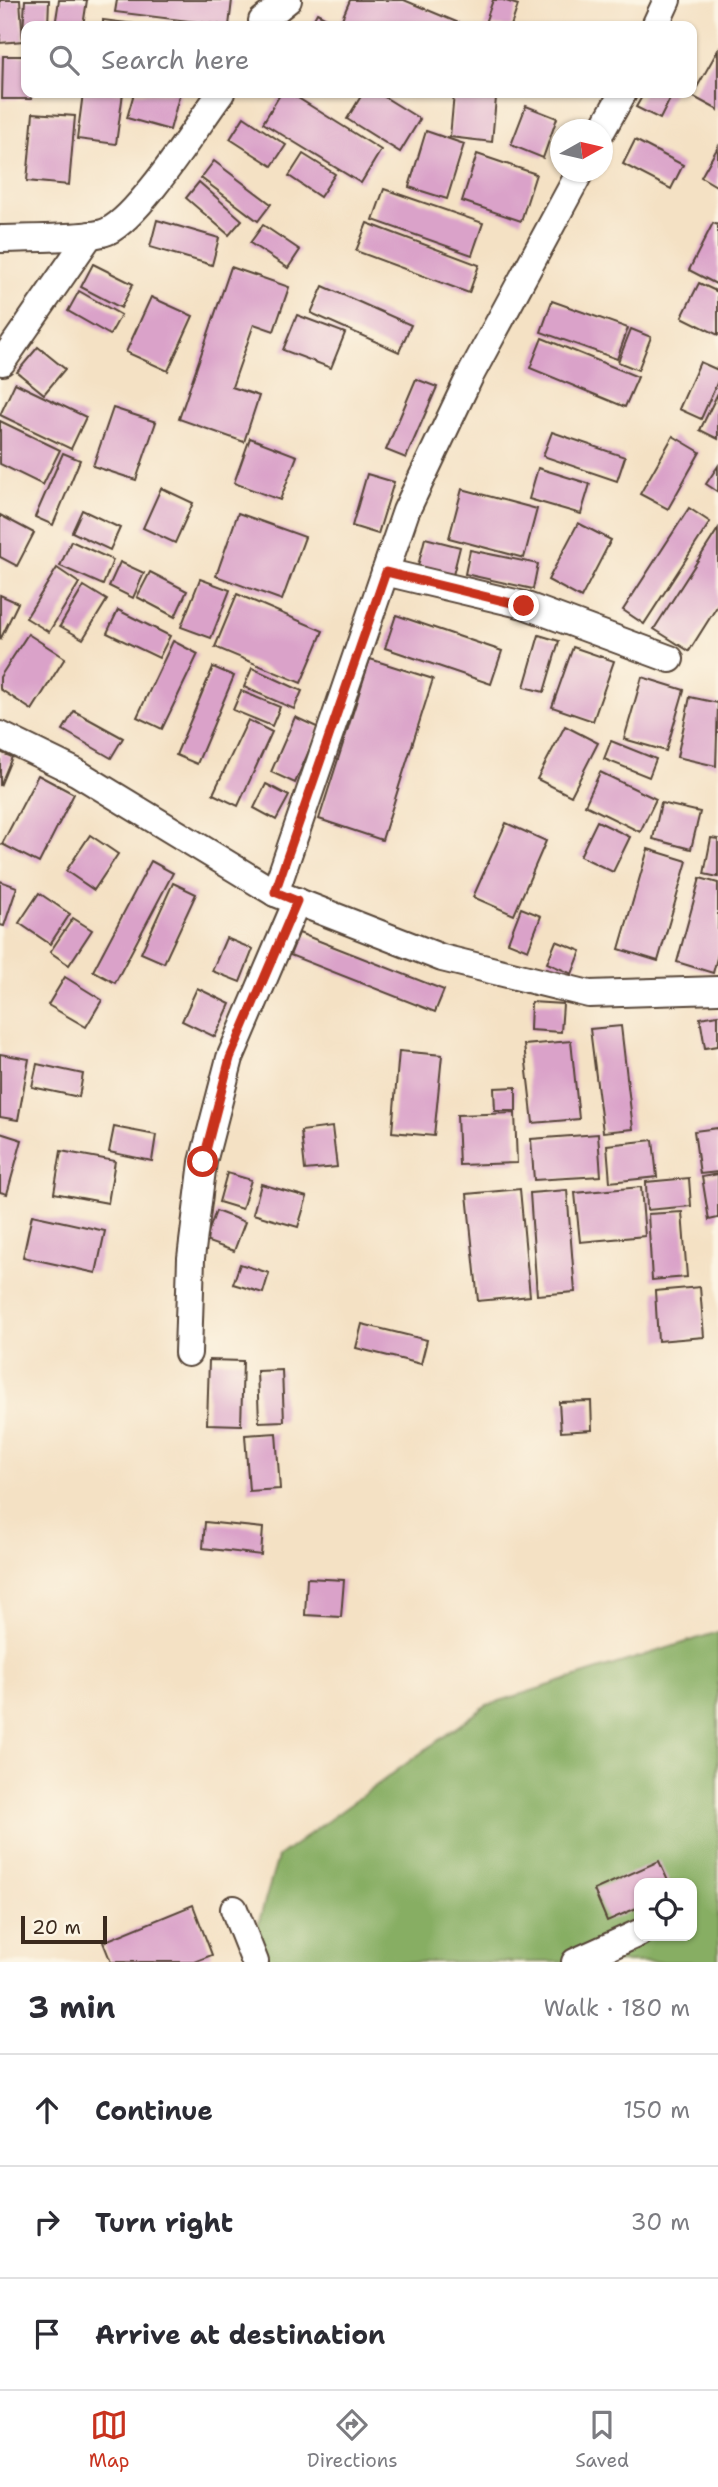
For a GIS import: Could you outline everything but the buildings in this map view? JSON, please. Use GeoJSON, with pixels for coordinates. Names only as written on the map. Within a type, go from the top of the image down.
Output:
{"type":"FeatureCollection","features":[{"type":"Feature","properties":{"kind":"street"},"geometry":{"type":"LineString","coordinates":[[264,16],[288,0]]}},
{"type":"Feature","properties":{"kind":"street"},"geometry":{"type":"LineString","coordinates":[[657,21],[667,0]]}},
{"type":"Feature","properties":{"kind":"street"},"geometry":{"type":"LineString","coordinates":[[0,239],[108,232],[132,212],[217,98]]}},
{"type":"Feature","properties":{"kind":"street"},"geometry":{"type":"LineString","coordinates":[[609,119],[620,98]]}},
{"type":"Feature","properties":{"kind":"street"},"geometry":{"type":"LineString","coordinates":[[188,1353],[191,1258],[203,1162],[230,1058],[286,897],[406,511],[470,376],[575,182]]}},
{"type":"Feature","properties":{"kind":"street"},"geometry":{"type":"LineString","coordinates":[[2,362],[90,235]]}},
{"type":"Feature","properties":{"kind":"street"},"geometry":{"type":"LineString","coordinates":[[386,572],[524,606],[670,659]]}},
{"type":"Feature","properties":{"kind":"street"},"geometry":{"type":"LineString","coordinates":[[0,735],[76,772],[286,897],[442,958],[589,994],[718,990]]}},
{"type":"Feature","properties":{"kind":"street"},"geometry":{"type":"LineString","coordinates":[[234,1909],[255,1962]]}},
{"type":"Feature","properties":{"kind":"street"},"geometry":{"type":"LineString","coordinates":[[575,1962],[634,1935]]}},
{"type":"Feature","properties":{"kind":"green space"},"geometry":{"type":"Polygon","coordinates":[[[718,1632],[718,1962],[247,1962],[278,1857],[487,1705],[718,1632]]]}},
{"type":"Feature","properties":{"kind":"route"},"geometry":{"type":"LineString","coordinates":[[203,1162],[230,1058],[297,901],[275,892],[386,572],[524,606]]}}]}
